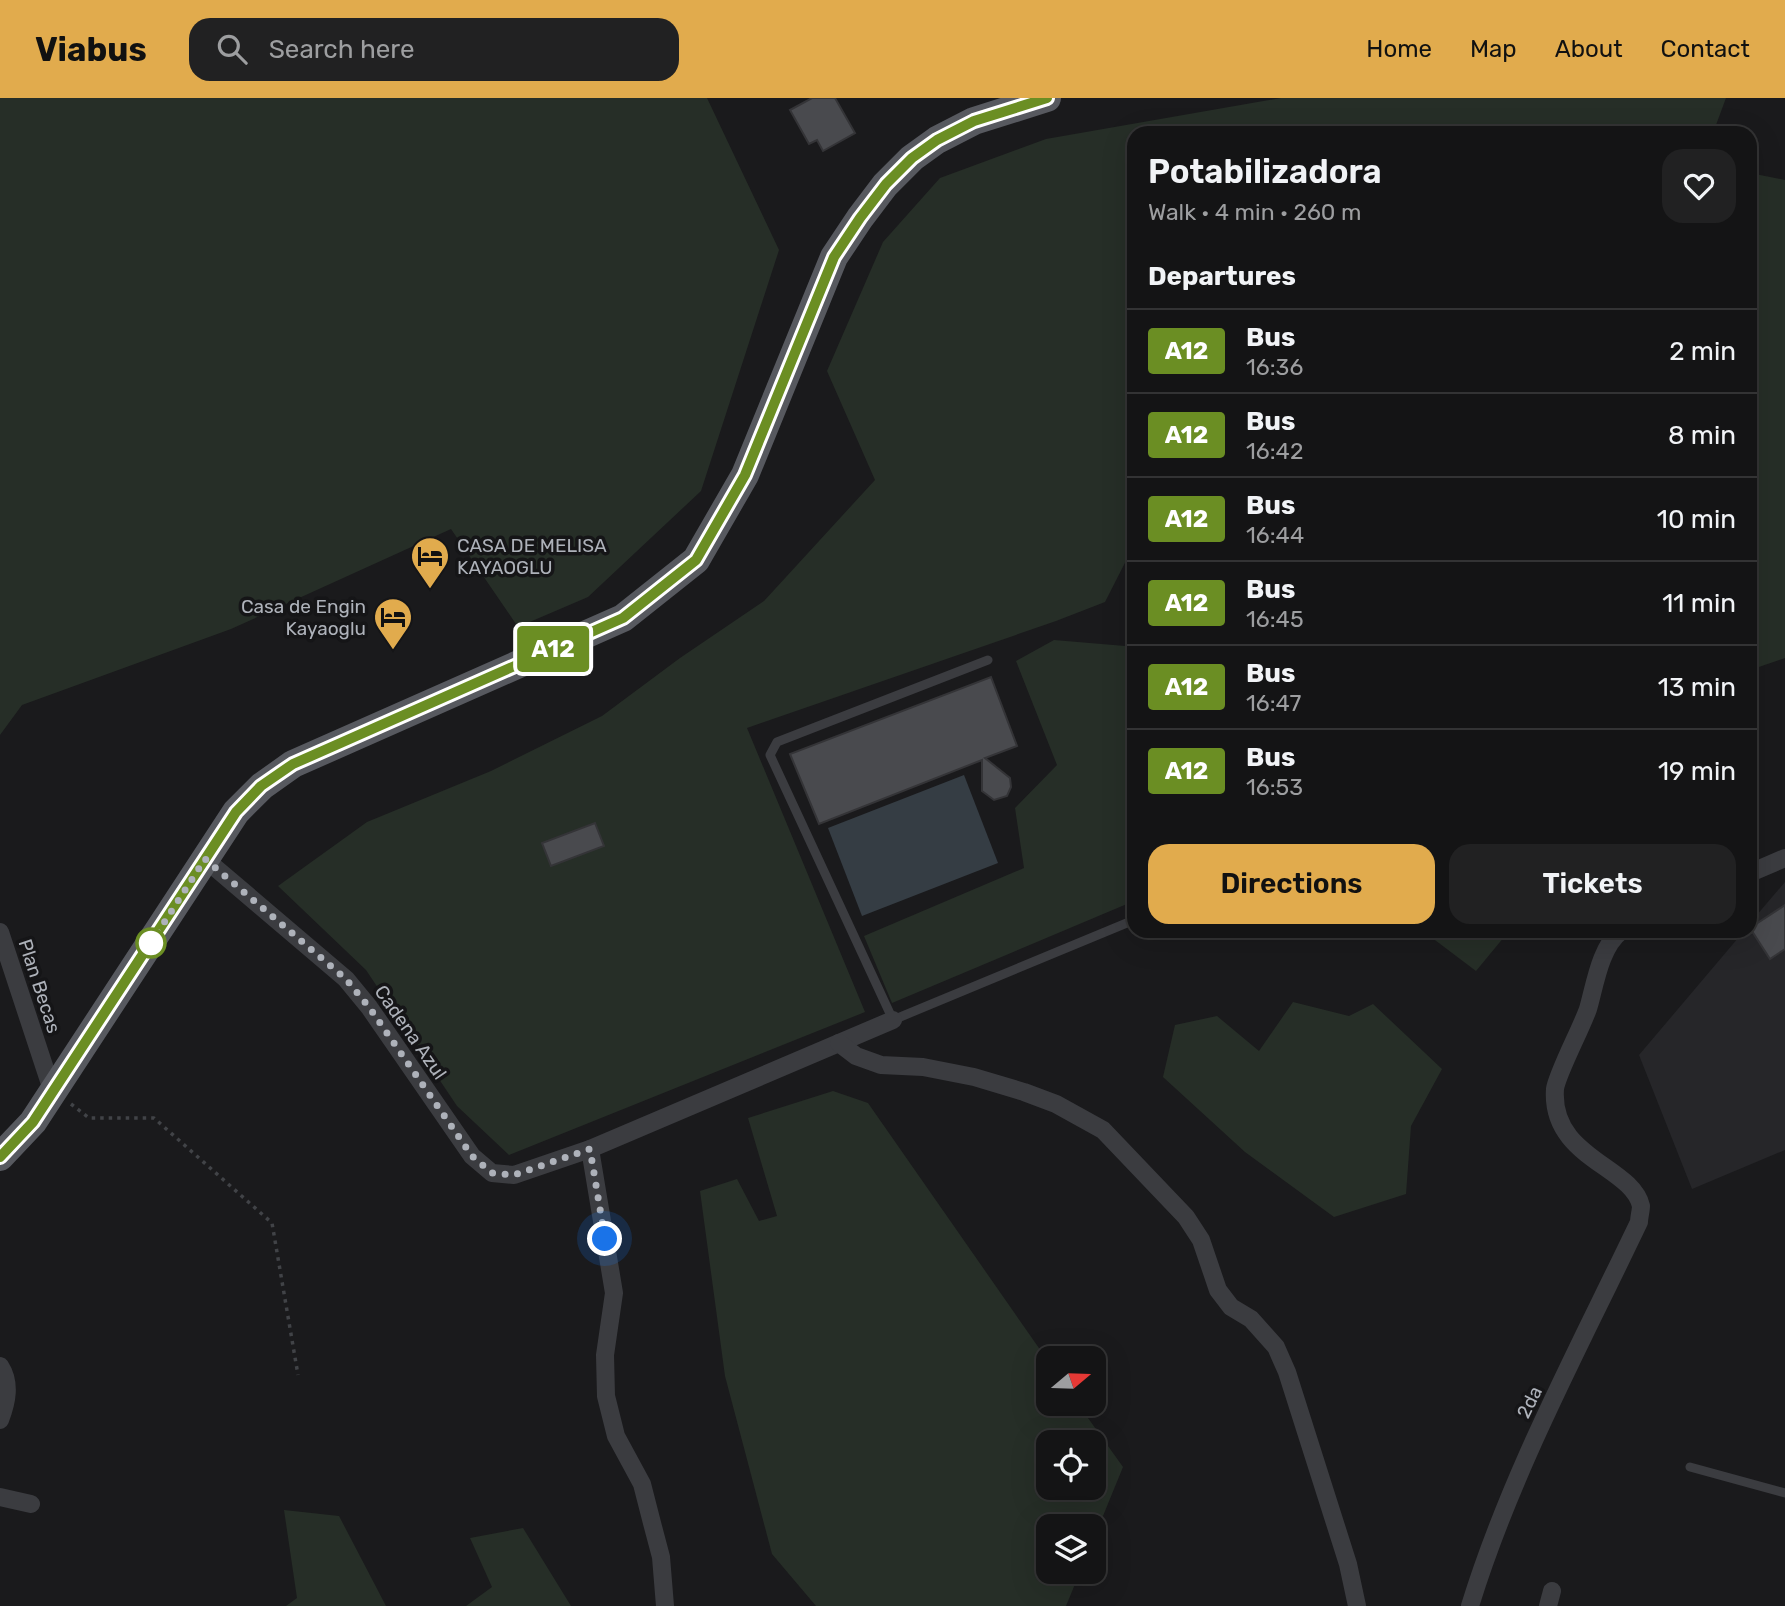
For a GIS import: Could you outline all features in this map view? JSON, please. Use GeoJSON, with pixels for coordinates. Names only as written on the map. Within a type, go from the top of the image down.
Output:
{"type":"FeatureCollection","features":[{"type":"Feature","properties":{"kind":"main road"},"geometry":{"type":"LineString","coordinates":[[0,1157],[33,1122],[236,812],[261,786],[293,764],[623,618],[696,560],[745,475],[834,257],[860,218],[886,184],[912,158],[937,140],[974,121],[1047,98]]}},
{"type":"Feature","properties":{"kind":"street"},"geometry":{"type":"LineString","coordinates":[[1757,870],[1785,858]]}},
{"type":"Feature","properties":{"kind":"street","name":"Cadena Azul"},"geometry":{"type":"LineString","coordinates":[[205,859],[346,979],[369,1007],[472,1156],[492,1173],[514,1175],[590,1149],[892,1020]]}},
{"type":"Feature","properties":{"kind":"street","name":"Plan Becas"},"geometry":{"type":"LineString","coordinates":[[0,932],[54,1092]]}},
{"type":"Feature","properties":{"kind":"street","name":"2da"},"geometry":{"type":"LineString","coordinates":[[1470,1606],[1485,1558],[1530,1450],[1639,1222],[1641,1205],[1628,1187],[1574,1145],[1560,1119],[1555,1088],[1582,1027],[1605,952],[1616,938]]}},
{"type":"Feature","properties":{"kind":"street"},"geometry":{"type":"LineString","coordinates":[[839,1043],[856,1056],[881,1065],[923,1068],[974,1077],[1056,1104],[1102,1130],[1186,1217],[1201,1240],[1218,1290],[1231,1307],[1251,1319],[1276,1347],[1287,1372],[1348,1564],[1357,1606]]}},
{"type":"Feature","properties":{"kind":"street"},"geometry":{"type":"LineString","coordinates":[[590,1149],[614,1293],[605,1354],[606,1396],[616,1436],[642,1484],[661,1557],[665,1606]]}},
{"type":"Feature","properties":{"kind":"street"},"geometry":{"type":"LineString","coordinates":[[0,1366],[7,1387],[6,1405],[0,1420]]}},
{"type":"Feature","properties":{"kind":"street"},"geometry":{"type":"LineString","coordinates":[[0,1497],[31,1504]]}},
{"type":"Feature","properties":{"kind":"lane"},"geometry":{"type":"LineString","coordinates":[[988,660],[777,743],[770,755],[892,1020],[1127,923]]}},
{"type":"Feature","properties":{"kind":"lane"},"geometry":{"type":"LineString","coordinates":[[1690,1467],[1785,1493]]}},
{"type":"Feature","properties":{"kind":"path"},"geometry":{"type":"LineString","coordinates":[[54,1092],[89,1118],[154,1118],[272,1223],[299,1375]]}},
{"type":"Feature","properties":{"kind":"shaded area"},"geometry":{"type":"Polygon","coordinates":[[[0,98],[707,98],[779,250],[701,491],[588,597],[518,627],[451,529],[231,629],[22,705],[0,735],[0,98]]]}},
{"type":"Feature","properties":{"kind":"shaded area"},"geometry":{"type":"Polygon","coordinates":[[[1281,98],[1726,98],[1716,126],[1127,126],[1127,559],[1105,602],[747,728],[865,1012],[509,1155],[457,1106],[366,970],[278,886],[367,822],[491,771],[602,716],[680,658],[764,601],[875,480],[827,371],[883,242],[940,178],[1046,139],[1281,98]]]}},
{"type":"Feature","properties":{"kind":"shaded area"},"geometry":{"type":"Polygon","coordinates":[[[1757,174],[1785,180],[1785,658],[1757,668],[1757,174]]]}},
{"type":"Feature","properties":{"kind":"shaded area"},"geometry":{"type":"Polygon","coordinates":[[[1054,640],[1125,646],[1127,643],[1127,904],[892,1003],[864,936],[1024,868],[1015,808],[1057,765],[1016,661],[1054,640]]]}},
{"type":"Feature","properties":{"kind":"shaded area"},"geometry":{"type":"Polygon","coordinates":[[[964,775],[998,863],[862,916],[828,828],[964,775]]]}},
{"type":"Feature","properties":{"kind":"shaded area"},"geometry":{"type":"Polygon","coordinates":[[[1785,882],[1785,1150],[1692,1189],[1639,1055],[1738,938],[1757,938],[1757,915],[1785,882]]]}},
{"type":"Feature","properties":{"kind":"shaded area"},"geometry":{"type":"Polygon","coordinates":[[[1432,938],[1503,938],[1476,971],[1432,938]]]}},
{"type":"Feature","properties":{"kind":"shaded area"},"geometry":{"type":"Polygon","coordinates":[[[1293,1002],[1349,1016],[1373,1004],[1442,1069],[1411,1126],[1406,1194],[1334,1217],[1245,1152],[1163,1077],[1175,1025],[1217,1016],[1259,1051],[1293,1002]]]}},
{"type":"Feature","properties":{"kind":"shaded area"},"geometry":{"type":"Polygon","coordinates":[[[833,1091],[868,1103],[1038,1346],[1036,1416],[1087,1416],[1097,1430],[1036,1430],[1036,1500],[1106,1500],[1106,1443],[1123,1467],[1104,1514],[1036,1514],[1036,1584],[1075,1584],[1066,1606],[816,1606],[772,1554],[725,1376],[700,1191],[737,1179],[759,1221],[777,1216],[748,1118],[833,1091]]]}},
{"type":"Feature","properties":{"kind":"shaded area"},"geometry":{"type":"Polygon","coordinates":[[[284,1510],[339,1516],[386,1606],[286,1606],[297,1598],[284,1510]]]}},
{"type":"Feature","properties":{"kind":"shaded area"},"geometry":{"type":"Polygon","coordinates":[[[523,1528],[571,1606],[466,1606],[492,1587],[470,1538],[523,1528]]]}},
{"type":"Feature","properties":{"kind":"building"},"geometry":{"type":"Polygon","coordinates":[[[812,98],[835,98],[855,133],[823,151],[817,140],[809,144],[790,110],[812,98]]]}},
{"type":"Feature","properties":{"kind":"building"},"geometry":{"type":"Polygon","coordinates":[[[991,677],[1017,746],[985,758],[1010,778],[1011,787],[1007,796],[994,800],[982,791],[982,760],[819,824],[790,754],[991,677]]]}},
{"type":"Feature","properties":{"kind":"building"},"geometry":{"type":"Polygon","coordinates":[[[595,823],[604,846],[551,866],[542,843],[595,823]]]}},
{"type":"Feature","properties":{"kind":"building"},"geometry":{"type":"Polygon","coordinates":[[[1785,905],[1785,949],[1770,959],[1756,938],[1757,923],[1785,905]]]}},
{"type":"Feature","properties":{"kind":"bus line","name":"A12"},"geometry":{"type":"LineString","coordinates":[[0,1157],[33,1122],[236,812],[261,786],[293,764],[623,618],[696,560],[745,475],[834,257],[860,218],[886,184],[912,158],[937,140],[974,121],[1033,100],[1047,98]]}},
{"type":"Feature","properties":{"kind":"place","name":"CASA DE MELISA KAYAOGLU"},"geometry":{"type":"Point","coordinates":[430,590]}},
{"type":"Feature","properties":{"kind":"place","name":"Casa de Engin Kayaoglu"},"geometry":{"type":"Point","coordinates":[393,651]}},
{"type":"Feature","properties":{"kind":"route"},"geometry":{"type":"LineString","coordinates":[[151,943],[205,859],[346,979],[369,1007],[472,1156],[492,1173],[514,1175],[590,1149],[605,1239]]}}]}
